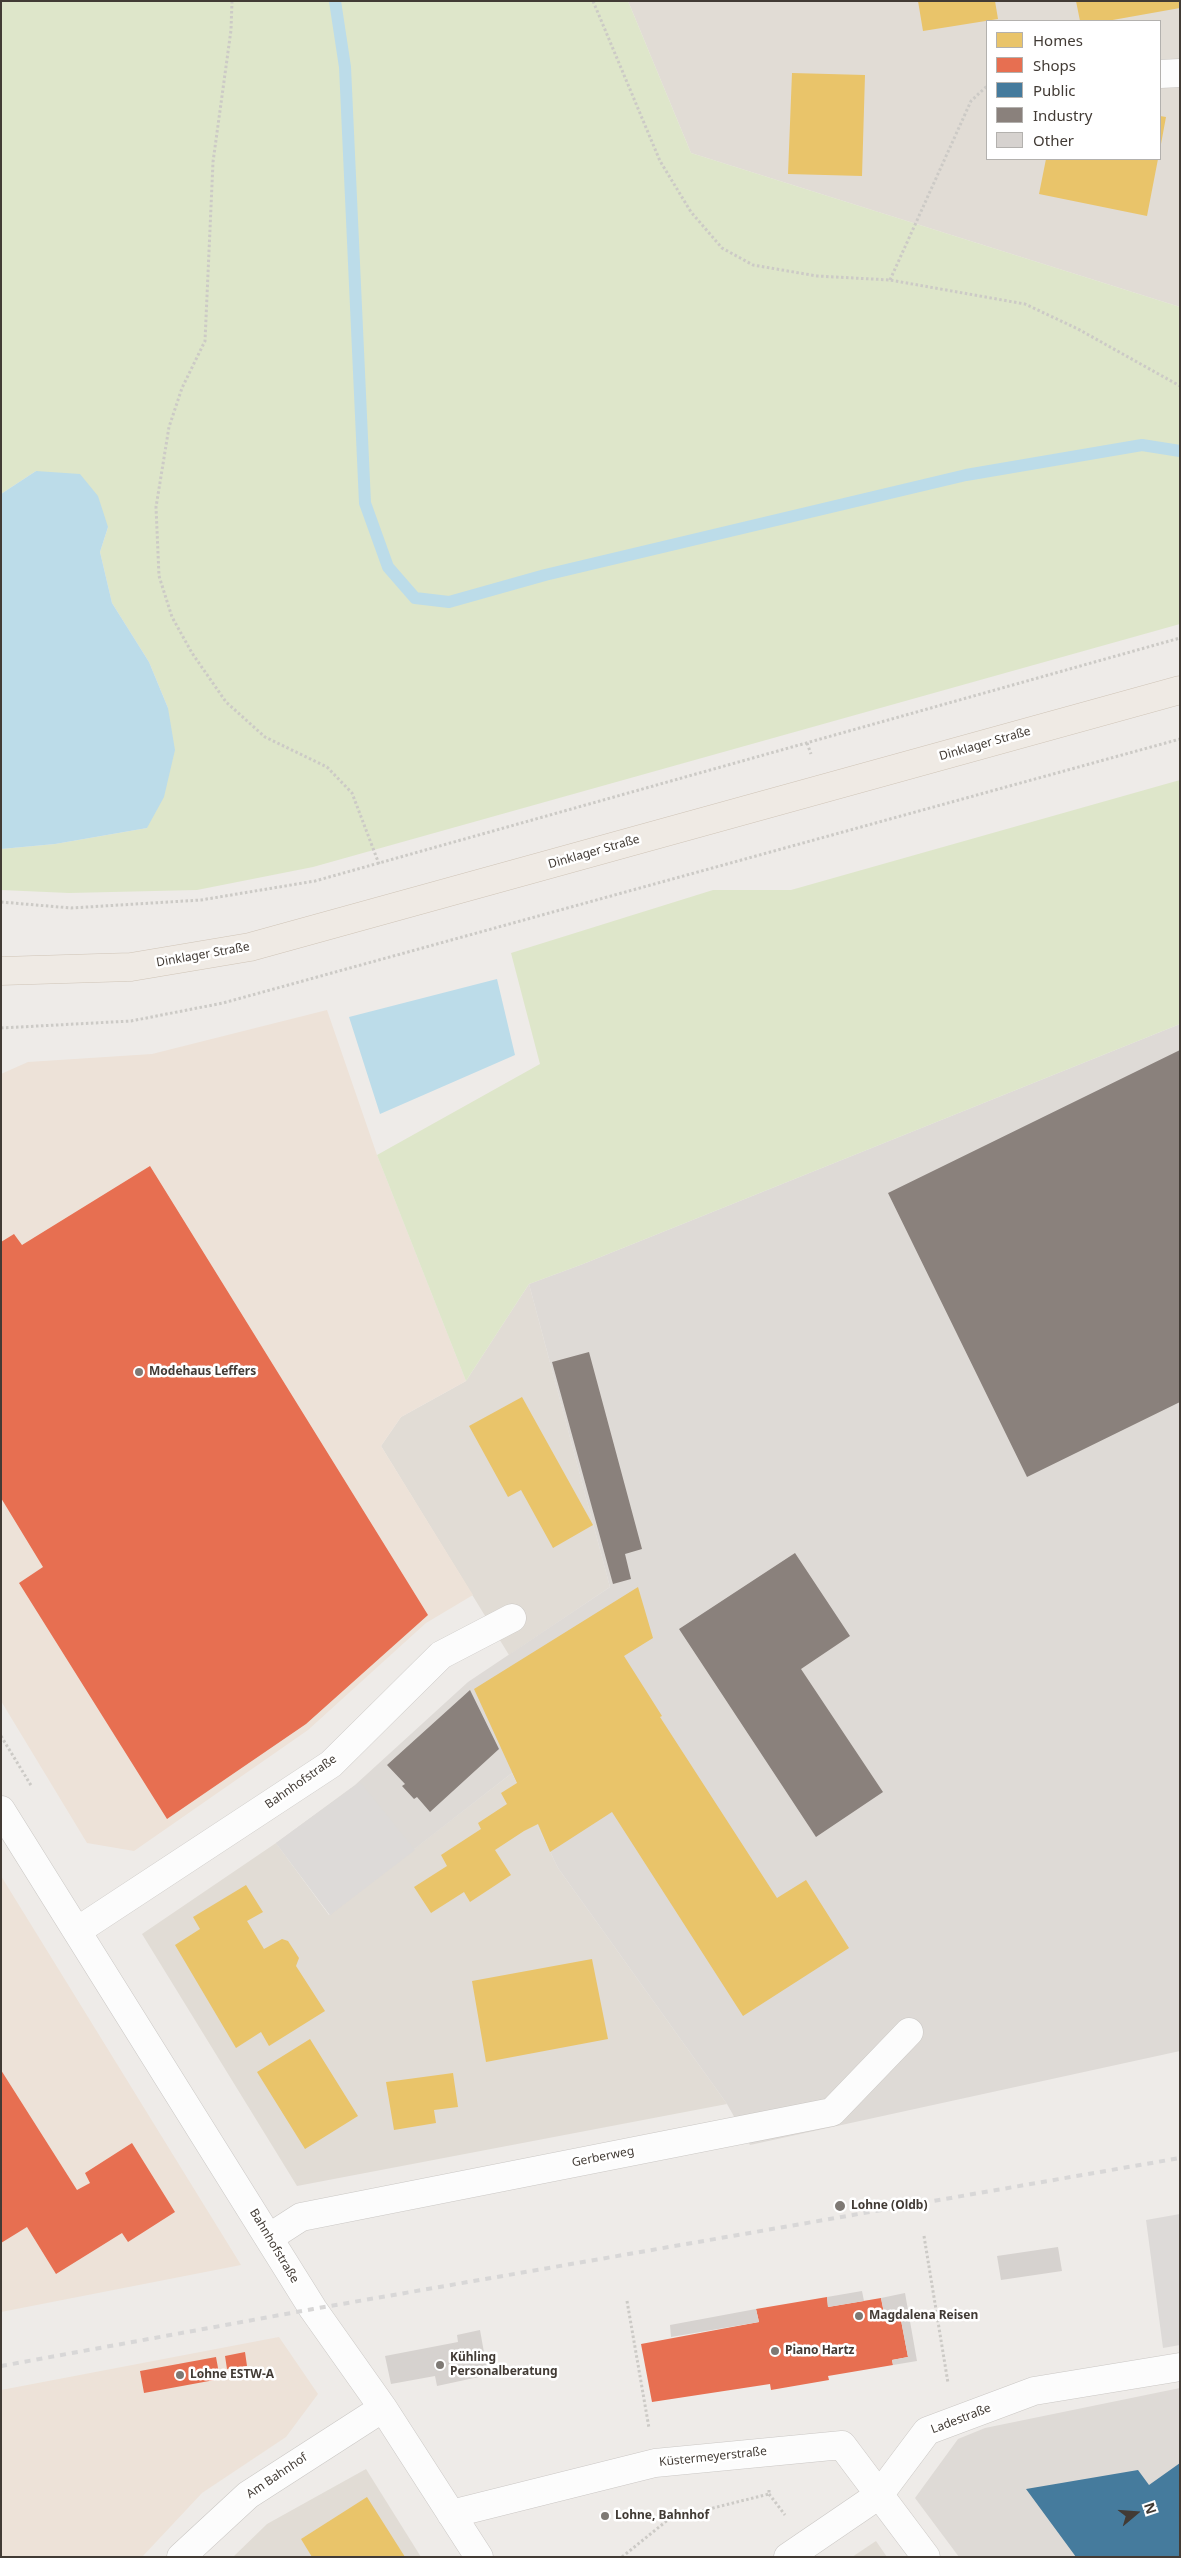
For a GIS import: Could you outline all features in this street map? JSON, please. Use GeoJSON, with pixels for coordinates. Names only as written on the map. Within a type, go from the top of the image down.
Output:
{"type":"FeatureCollection","features":[{"type":"Feature","properties":{"kind":"main road","name":"Dinklager Straße"},"geometry":{"type":"LineString","coordinates":[[1,971],[131,967],[250,948],[1180,690]]}},
{"type":"Feature","properties":{"kind":"street"},"geometry":{"type":"LineString","coordinates":[[1161,74],[1180,73]]}},
{"type":"Feature","properties":{"kind":"street","name":"Bahnhofstraße"},"geometry":{"type":"LineString","coordinates":[[77,1931],[332,1764],[441,1655],[512,1618]]}},
{"type":"Feature","properties":{"kind":"street","name":"Bahnhofstraße"},"geometry":{"type":"LineString","coordinates":[[1,1810],[270,2237],[313,2309],[383,2408],[478,2557]]}},
{"type":"Feature","properties":{"kind":"street","name":"Gerberweg"},"geometry":{"type":"LineString","coordinates":[[270,2237],[301,2216],[832,2112],[909,2032]]}},
{"type":"Feature","properties":{"kind":"street","name":"Ladestraße"},"geometry":{"type":"LineString","coordinates":[[788,2557],[879,2495],[927,2432],[1034,2390],[1180,2367]]}},
{"type":"Feature","properties":{"kind":"street","name":"Am Bahnhof"},"geometry":{"type":"LineString","coordinates":[[181,2557],[248,2495],[383,2408]]}},
{"type":"Feature","properties":{"kind":"street","name":"Küstermeyerstraße"},"geometry":{"type":"LineString","coordinates":[[451,2514],[655,2463],[842,2445],[926,2557]]}},
{"type":"Feature","properties":{"kind":"path"},"geometry":{"type":"LineString","coordinates":[[232,1],[231,30],[213,162],[204,341],[182,388],[169,427],[156,507],[159,576],[172,617],[192,654],[226,702],[265,737],[327,767],[352,793],[379,864]]}},
{"type":"Feature","properties":{"kind":"path"},"geometry":{"type":"LineString","coordinates":[[593,1],[660,161],[691,212],[722,248],[753,265],[817,276],[890,280],[1025,304],[1078,329],[1180,386]]}},
{"type":"Feature","properties":{"kind":"path"},"geometry":{"type":"LineString","coordinates":[[890,280],[971,101],[986,87]]}},
{"type":"Feature","properties":{"kind":"path"},"geometry":{"type":"LineString","coordinates":[[1,902],[71,908],[201,900],[315,881],[1180,638]]}},
{"type":"Feature","properties":{"kind":"path"},"geometry":{"type":"LineString","coordinates":[[1,1028],[131,1021],[224,1003],[1180,739]]}},
{"type":"Feature","properties":{"kind":"path"},"geometry":{"type":"LineString","coordinates":[[924,2236],[955,2421]]}},
{"type":"Feature","properties":{"kind":"path"},"geometry":{"type":"LineString","coordinates":[[627,2301],[655,2463]]}},
{"type":"Feature","properties":{"kind":"path"},"geometry":{"type":"LineString","coordinates":[[622,2557],[669,2520],[769,2494],[766,2451]]}},
{"type":"Feature","properties":{"kind":"shaded area"},"geometry":{"type":"Polygon","coordinates":[[[628,1],[1180,1],[1180,307],[691,153],[628,1]]]}},
{"type":"Feature","properties":{"kind":"shaded area"},"geometry":{"type":"Polygon","coordinates":[[[327,1010],[377,1155],[466,1381],[401,1417],[381,1446],[473,1595],[426,1623],[308,1730],[134,1851],[87,1843],[1,1701],[1,1074],[28,1062],[152,1054],[327,1010]]]}},
{"type":"Feature","properties":{"kind":"shaded area"},"geometry":{"type":"Polygon","coordinates":[[[1180,1024],[1180,2051],[750,2145],[727,2104],[558,1868],[512,1773],[330,1915],[276,1843],[355,1785],[468,1682],[610,1587],[529,1284],[1180,1024]]]}},
{"type":"Feature","properties":{"kind":"shaded area"},"geometry":{"type":"Polygon","coordinates":[[[529,1284],[610,1587],[509,1655],[381,1446],[401,1417],[466,1381],[529,1284]]]}},
{"type":"Feature","properties":{"kind":"shaded area"},"geometry":{"type":"Polygon","coordinates":[[[512,1773],[558,1868],[727,2104],[297,2186],[142,1934],[276,1843],[329,1915],[512,1773]]]}},
{"type":"Feature","properties":{"kind":"shaded area"},"geometry":{"type":"Polygon","coordinates":[[[360,1782],[415,1850],[330,1915],[276,1843],[360,1782]]]}},
{"type":"Feature","properties":{"kind":"shaded area"},"geometry":{"type":"Polygon","coordinates":[[[1,1876],[241,2265],[1,2312],[1,1876]]]}},
{"type":"Feature","properties":{"kind":"shaded area"},"geometry":{"type":"Polygon","coordinates":[[[1180,2214],[1180,2345],[1163,2348],[1146,2220],[1180,2214]]]}},
{"type":"Feature","properties":{"kind":"shaded area"},"geometry":{"type":"Polygon","coordinates":[[[279,2337],[318,2394],[286,2437],[202,2493],[142,2557],[1,2557],[1,2390],[279,2337]]]}},
{"type":"Feature","properties":{"kind":"shaded area"},"geometry":{"type":"Polygon","coordinates":[[[1180,2388],[1180,2557],[959,2557],[915,2498],[958,2439],[985,2428],[1180,2388]]]}},
{"type":"Feature","properties":{"kind":"shaded area"},"geometry":{"type":"Polygon","coordinates":[[[366,2469],[421,2557],[233,2557],[267,2524],[366,2469]]]}},
{"type":"Feature","properties":{"kind":"shaded area"},"geometry":{"type":"Polygon","coordinates":[[[876,2541],[887,2557],[852,2557],[876,2541]]]}},
{"type":"Feature","properties":{"kind":"green space"},"geometry":{"type":"Polygon","coordinates":[[[1,1],[628,1],[691,153],[1180,307],[1180,624],[313,867],[197,890],[69,893],[1,890],[1,849],[55,844],[147,828],[168,708],[149,662],[112,603],[100,552],[108,527],[36,471],[1,494],[1,1]]]}},
{"type":"Feature","properties":{"kind":"green space"},"geometry":{"type":"Polygon","coordinates":[[[1180,780],[1180,1024],[529,1284],[466,1381],[377,1155],[540,1064],[511,953],[713,890],[791,890],[1180,780]]]}},
{"type":"Feature","properties":{"kind":"water"},"geometry":{"type":"Polygon","coordinates":[[[36,471],[80,474],[98,496],[108,527],[100,552],[112,603],[149,662],[168,708],[175,750],[164,797],[147,828],[55,844],[1,849],[1,494],[36,471]]]}},
{"type":"Feature","properties":{"kind":"water"},"geometry":{"type":"Polygon","coordinates":[[[497,979],[515,1055],[380,1114],[349,1017],[497,979]]]}},
{"type":"Feature","properties":{"kind":"building: Homes"},"geometry":{"type":"Polygon","coordinates":[[[918,1],[995,1],[998,19],[923,31],[918,1]]]}},
{"type":"Feature","properties":{"kind":"building: Homes"},"geometry":{"type":"Polygon","coordinates":[[[1076,1],[1180,1],[1180,8],[1113,20],[1080,20],[1076,1]]]}},
{"type":"Feature","properties":{"kind":"building: Homes"},"geometry":{"type":"Polygon","coordinates":[[[792,73],[865,75],[862,176],[788,174],[792,73]]]}},
{"type":"Feature","properties":{"kind":"building: Homes"},"geometry":{"type":"Polygon","coordinates":[[[1161,116],[1166,117],[1161,144],[1161,116]]]}},
{"type":"Feature","properties":{"kind":"building: Homes"},"geometry":{"type":"Polygon","coordinates":[[[1046,160],[1158,160],[1147,216],[1039,194],[1046,160]]]}},
{"type":"Feature","properties":{"kind":"building: Homes"},"geometry":{"type":"Polygon","coordinates":[[[522,1397],[593,1525],[553,1548],[521,1490],[508,1497],[469,1426],[522,1397]]]}},
{"type":"Feature","properties":{"kind":"building: Homes"},"geometry":{"type":"Polygon","coordinates":[[[638,1587],[653,1638],[624,1656],[662,1716],[660,1717],[777,1898],[806,1880],[849,1948],[743,2016],[612,1812],[550,1852],[538,1824],[524,1831],[495,1850],[511,1875],[470,1902],[464,1892],[431,1913],[414,1887],[447,1866],[441,1855],[481,1829],[478,1823],[507,1804],[501,1793],[517,1783],[474,1689],[638,1587]]]}},
{"type":"Feature","properties":{"kind":"building: Homes"},"geometry":{"type":"Polygon","coordinates":[[[246,1885],[263,1912],[247,1921],[264,1949],[282,1939],[288,1941],[299,1958],[296,1966],[325,2011],[269,2046],[261,2032],[236,2048],[175,1945],[200,1929],[193,1917],[246,1885]]]}},
{"type":"Feature","properties":{"kind":"building: Homes"},"geometry":{"type":"Polygon","coordinates":[[[592,1959],[608,2039],[486,2062],[472,1981],[592,1959]]]}},
{"type":"Feature","properties":{"kind":"building: Homes"},"geometry":{"type":"Polygon","coordinates":[[[310,2039],[358,2116],[305,2149],[257,2072],[310,2039]]]}},
{"type":"Feature","properties":{"kind":"building: Homes"},"geometry":{"type":"Polygon","coordinates":[[[453,2073],[458,2107],[434,2110],[436,2123],[394,2130],[386,2082],[453,2073]]]}},
{"type":"Feature","properties":{"kind":"building: Homes"},"geometry":{"type":"Polygon","coordinates":[[[367,2497],[405,2557],[312,2557],[301,2539],[367,2497]]]}},
{"type":"Feature","properties":{"kind":"building: Shops","name":"Modehaus Leffers"},"geometry":{"type":"Polygon","coordinates":[[[150,1166],[428,1615],[306,1724],[167,1819],[19,1583],[43,1567],[1,1498],[1,1242],[14,1234],[22,1245],[150,1166]]]}},
{"type":"Feature","properties":{"kind":"building: Shops"},"geometry":{"type":"Polygon","coordinates":[[[1,2070],[77,2190],[90,2183],[85,2173],[132,2143],[175,2212],[128,2242],[122,2233],[56,2274],[27,2227],[1,2243],[1,2070]]]}},
{"type":"Feature","properties":{"kind":"building: Shops","name":"Piano Hartz"},"geometry":{"type":"Polygon","coordinates":[[[827,2297],[828,2307],[881,2298],[885,2318],[900,2315],[908,2357],[892,2360],[893,2365],[828,2376],[829,2380],[771,2390],[770,2384],[652,2402],[641,2344],[759,2322],[756,2309],[827,2297]]]}},
{"type":"Feature","properties":{"kind":"building: Shops"},"geometry":{"type":"Polygon","coordinates":[[[245,2352],[247,2366],[227,2369],[225,2356],[245,2352]]]}},
{"type":"Feature","properties":{"kind":"building: Shops","name":"Lohne ESTW-A"},"geometry":{"type":"Polygon","coordinates":[[[216,2357],[220,2379],[144,2393],[140,2371],[216,2357]]]}},
{"type":"Feature","properties":{"kind":"building: Public"},"geometry":{"type":"Polygon","coordinates":[[[1180,2463],[1180,2557],[1076,2557],[1026,2489],[1138,2470],[1149,2485],[1180,2463]]]}},
{"type":"Feature","properties":{"kind":"building: Industry"},"geometry":{"type":"Polygon","coordinates":[[[1180,1050],[1180,1402],[1027,1477],[888,1193],[1180,1050]]]}},
{"type":"Feature","properties":{"kind":"building: Industry"},"geometry":{"type":"Polygon","coordinates":[[[589,1352],[642,1549],[625,1554],[631,1579],[613,1584],[552,1362],[589,1352]]]}},
{"type":"Feature","properties":{"kind":"building: Industry"},"geometry":{"type":"Polygon","coordinates":[[[795,1553],[850,1636],[801,1669],[883,1792],[816,1837],[679,1629],[795,1553]]]}},
{"type":"Feature","properties":{"kind":"building: Industry"},"geometry":{"type":"Polygon","coordinates":[[[470,1690],[499,1749],[430,1812],[417,1797],[414,1799],[402,1786],[405,1784],[387,1765],[470,1690]]]}},
{"type":"Feature","properties":{"kind":"building: Other"},"geometry":{"type":"Polygon","coordinates":[[[1058,2247],[1062,2271],[1001,2280],[997,2256],[1058,2247]]]}},
{"type":"Feature","properties":{"kind":"building: Other"},"geometry":{"type":"Polygon","coordinates":[[[862,2291],[864,2301],[828,2307],[827,2297],[862,2291]]]}},
{"type":"Feature","properties":{"kind":"building: Other"},"geometry":{"type":"Polygon","coordinates":[[[905,2293],[917,2361],[893,2365],[892,2360],[908,2357],[900,2315],[885,2318],[881,2298],[905,2293]]]}},
{"type":"Feature","properties":{"kind":"building: Other"},"geometry":{"type":"Polygon","coordinates":[[[756,2309],[759,2322],[671,2337],[670,2325],[756,2309]]]}},
{"type":"Feature","properties":{"kind":"building: Other","name":"Kühling Personalberatung"},"geometry":{"type":"Polygon","coordinates":[[[480,2330],[488,2375],[437,2386],[435,2376],[391,2384],[385,2356],[458,2342],[457,2335],[480,2330]]]}},
{"type":"Feature","properties":{"kind":"waterway"},"geometry":{"type":"LineString","coordinates":[[335,1],[345,67],[365,503],[388,567],[415,598],[449,602],[545,575],[966,475],[1142,445],[1180,451]]}},
{"type":"Feature","properties":{"kind":"railway"},"geometry":{"type":"LineString","coordinates":[[1,2366],[313,2309],[1180,2158]]}},
{"type":"Feature","properties":{"kind":"place","name":"Modehaus Leffers"},"geometry":{"type":"Point","coordinates":[139,1372]}},
{"type":"Feature","properties":{"kind":"place","name":"Lohne (Oldb)"},"geometry":{"type":"Point","coordinates":[840,2206]}},
{"type":"Feature","properties":{"kind":"place","name":"Magdalena Reisen"},"geometry":{"type":"Point","coordinates":[859,2316]}},
{"type":"Feature","properties":{"kind":"place","name":"Piano Hartz"},"geometry":{"type":"Point","coordinates":[775,2351]}},
{"type":"Feature","properties":{"kind":"place","name":"Kühling Personalberatung"},"geometry":{"type":"Point","coordinates":[440,2365]}},
{"type":"Feature","properties":{"kind":"place","name":"Lohne ESTW-A"},"geometry":{"type":"Point","coordinates":[180,2375]}},
{"type":"Feature","properties":{"kind":"place","name":"Lohne, Bahnhof"},"geometry":{"type":"Point","coordinates":[605,2516]}}]}
